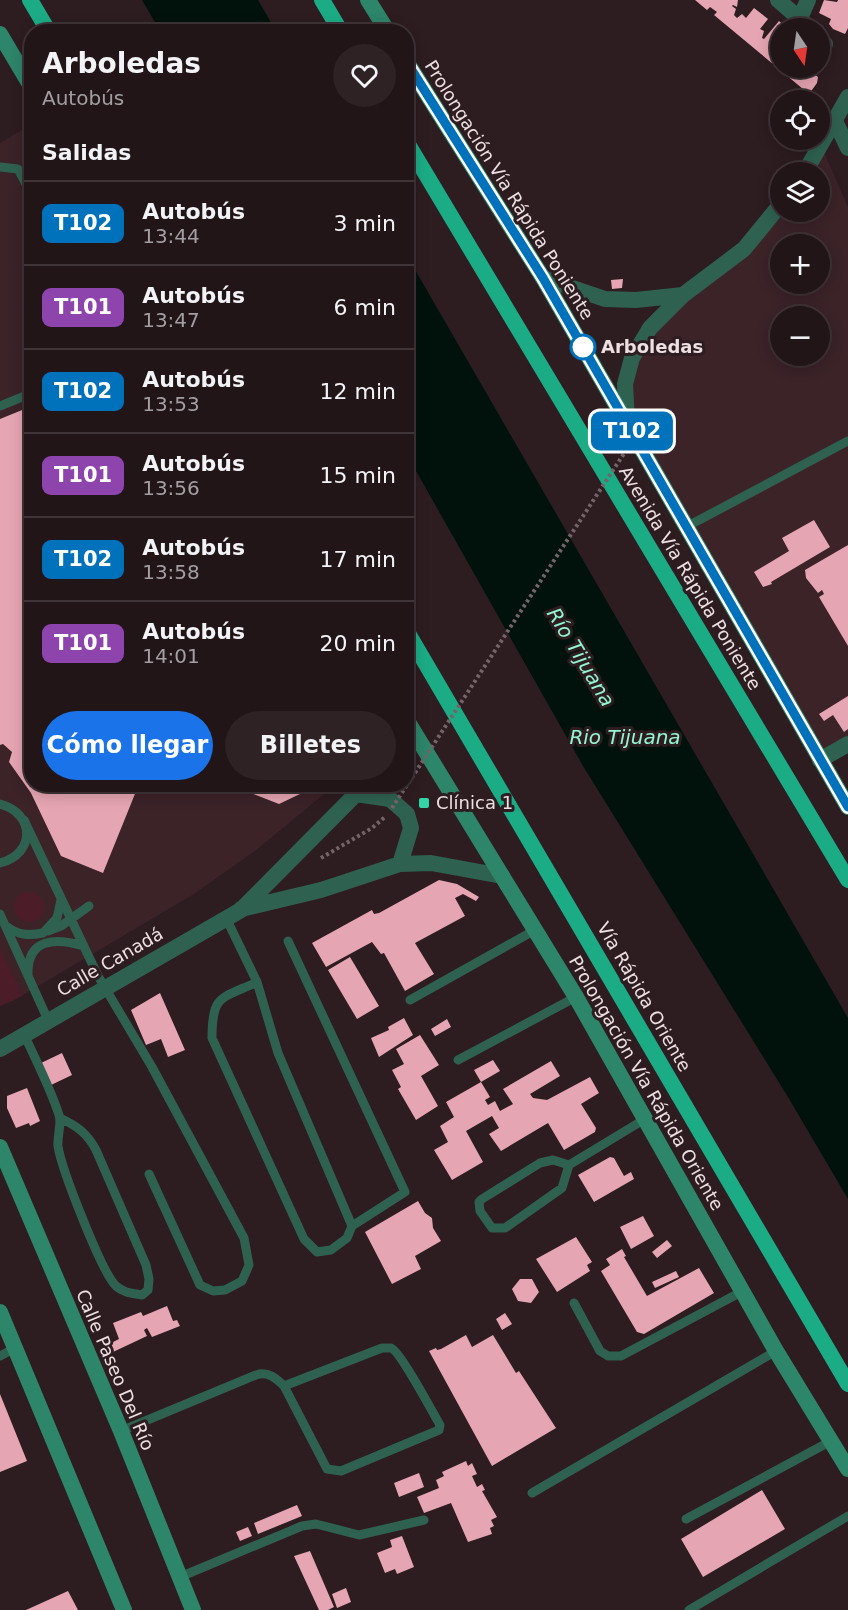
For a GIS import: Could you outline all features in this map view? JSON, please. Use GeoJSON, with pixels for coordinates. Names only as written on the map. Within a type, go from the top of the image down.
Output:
{"type":"FeatureCollection","features":[{"type":"Feature","properties":{"kind":"highway"},"geometry":{"type":"LineString","coordinates":[[30,0],[44,24]]}},
{"type":"Feature","properties":{"kind":"highway"},"geometry":{"type":"LineString","coordinates":[[322,0],[336,24]]}},
{"type":"Feature","properties":{"kind":"highway","name":"Avenida Vía Rápida Poniente"},"geometry":{"type":"LineString","coordinates":[[414,154],[848,880]]}},
{"type":"Feature","properties":{"kind":"highway","name":"Vía Rápida Oriente"},"geometry":{"type":"LineString","coordinates":[[414,644],[848,1384]]}},
{"type":"Feature","properties":{"kind":"highway"},"geometry":{"type":"LineString","coordinates":[[414,651],[429,669]]}},
{"type":"Feature","properties":{"kind":"main road"},"geometry":{"type":"LineString","coordinates":[[368,0],[383,24]]}},
{"type":"Feature","properties":{"kind":"main road"},"geometry":{"type":"LineString","coordinates":[[0,34],[24,74]]}},
{"type":"Feature","properties":{"kind":"main road","name":"Prolongación Vía Rápida Poniente"},"geometry":{"type":"LineString","coordinates":[[414,74],[633,425],[686,527],[848,807]]}},
{"type":"Feature","properties":{"kind":"main road","name":"Prolongación Vía Rápida Oriente"},"geometry":{"type":"LineString","coordinates":[[414,732],[576,997],[777,1351],[848,1468]]}},
{"type":"Feature","properties":{"kind":"main road","name":"Calle Paseo Del Río"},"geometry":{"type":"LineString","coordinates":[[0,1147],[121,1431],[193,1610]]}},
{"type":"Feature","properties":{"kind":"main road"},"geometry":{"type":"LineString","coordinates":[[0,1312],[8,1352],[124,1610]]}},
{"type":"Feature","properties":{"kind":"street"},"geometry":{"type":"LineString","coordinates":[[778,0],[799,18]]}},
{"type":"Feature","properties":{"kind":"street"},"geometry":{"type":"LineString","coordinates":[[806,18],[808,0]]}},
{"type":"Feature","properties":{"kind":"street"},"geometry":{"type":"LineString","coordinates":[[811,162],[848,97]]}},
{"type":"Feature","properties":{"kind":"street"},"geometry":{"type":"LineString","coordinates":[[835,121],[848,148]]}},
{"type":"Feature","properties":{"kind":"street"},"geometry":{"type":"LineString","coordinates":[[633,425],[625,384],[632,358],[650,328],[683,295],[744,249],[770,217]]}},
{"type":"Feature","properties":{"kind":"street"},"geometry":{"type":"LineString","coordinates":[[543,278],[605,299],[636,300],[683,295]]}},
{"type":"Feature","properties":{"kind":"street"},"geometry":{"type":"LineString","coordinates":[[820,760],[848,744]]}},
{"type":"Feature","properties":{"kind":"street","name":"Calle Canadá"},"geometry":{"type":"LineString","coordinates":[[233,914],[356,792]]}},
{"type":"Feature","properties":{"kind":"street"},"geometry":{"type":"LineString","coordinates":[[368,792],[390,799],[406,814],[411,828],[400,864]]}},
{"type":"Feature","properties":{"kind":"street","name":"Calle Canadá"},"geometry":{"type":"LineString","coordinates":[[0,1048],[233,914],[321,890],[400,864],[431,863],[502,876]]}},
{"type":"Feature","properties":{"kind":"lane"},"geometry":{"type":"LineString","coordinates":[[0,167],[18,169],[24,180]]}},
{"type":"Feature","properties":{"kind":"lane"},"geometry":{"type":"LineString","coordinates":[[0,406],[24,396]]}},
{"type":"Feature","properties":{"kind":"lane"},"geometry":{"type":"LineString","coordinates":[[686,527],[848,441]]}},
{"type":"Feature","properties":{"kind":"lane"},"geometry":{"type":"LineString","coordinates":[[0,804],[10,806],[24,820],[104,988],[152,1067],[244,1238],[249,1264],[242,1281],[225,1290],[213,1291],[200,1285],[149,1174]]}},
{"type":"Feature","properties":{"kind":"lane"},"geometry":{"type":"LineString","coordinates":[[0,863],[17,856],[23,848],[27,839],[24,820]]}},
{"type":"Feature","properties":{"kind":"lane"},"geometry":{"type":"LineString","coordinates":[[43,933],[57,918],[61,899]]}},
{"type":"Feature","properties":{"kind":"lane"},"geometry":{"type":"LineString","coordinates":[[6,926],[15,933],[25,935],[43,933],[71,919],[89,906]]}},
{"type":"Feature","properties":{"kind":"lane"},"geometry":{"type":"LineString","coordinates":[[0,914],[48,1020]]}},
{"type":"Feature","properties":{"kind":"lane"},"geometry":{"type":"LineString","coordinates":[[233,914],[257,982],[278,1053],[352,1226]]}},
{"type":"Feature","properties":{"kind":"lane"},"geometry":{"type":"LineString","coordinates":[[410,1000],[535,930]]}},
{"type":"Feature","properties":{"kind":"lane"},"geometry":{"type":"LineString","coordinates":[[28,978],[30,958],[34,950],[42,943],[63,941],[84,946]]}},
{"type":"Feature","properties":{"kind":"lane"},"geometry":{"type":"LineString","coordinates":[[257,982],[221,999],[214,1006],[212,1038],[304,1239],[316,1252],[332,1250],[347,1238],[352,1226],[405,1192],[288,941]]}},
{"type":"Feature","properties":{"kind":"lane"},"geometry":{"type":"LineString","coordinates":[[458,1060],[576,997]]}},
{"type":"Feature","properties":{"kind":"lane"},"geometry":{"type":"LineString","coordinates":[[24,1034],[60,1118],[58,1148],[66,1174],[105,1270],[115,1285],[124,1292],[142,1295],[148,1290],[149,1279],[146,1265],[96,1150],[89,1137],[80,1128],[60,1118]]}},
{"type":"Feature","properties":{"kind":"lane"},"geometry":{"type":"LineString","coordinates":[[569,1165],[553,1160],[540,1162],[482,1199],[479,1202],[480,1211],[492,1228],[505,1228],[562,1188],[569,1165],[645,1119]]}},
{"type":"Feature","properties":{"kind":"lane"},"geometry":{"type":"LineString","coordinates":[[574,1303],[600,1350],[608,1356],[621,1356],[743,1291]]}},
{"type":"Feature","properties":{"kind":"lane"},"geometry":{"type":"LineString","coordinates":[[121,1431],[243,1379],[263,1373],[275,1378],[284,1386],[327,1469],[333,1472],[341,1471],[439,1430],[440,1425],[413,1378],[396,1352],[390,1348],[381,1348],[284,1386]]}},
{"type":"Feature","properties":{"kind":"lane"},"geometry":{"type":"LineString","coordinates":[[532,1493],[777,1351]]}},
{"type":"Feature","properties":{"kind":"lane"},"geometry":{"type":"LineString","coordinates":[[686,1519],[831,1441]]}},
{"type":"Feature","properties":{"kind":"lane"},"geometry":{"type":"LineString","coordinates":[[689,1610],[848,1516]]}},
{"type":"Feature","properties":{"kind":"lane"},"geometry":{"type":"LineString","coordinates":[[180,1577],[302,1526],[316,1524],[359,1535],[424,1520]]}},
{"type":"Feature","properties":{"kind":"path"},"geometry":{"type":"LineString","coordinates":[[414,773],[633,425]]}},
{"type":"Feature","properties":{"kind":"path"},"geometry":{"type":"LineString","coordinates":[[312,864],[372,828],[392,808],[402,792]]}},
{"type":"Feature","properties":{"kind":"shaded area"},"geometry":{"type":"Polygon","coordinates":[[[24,129],[24,792],[327,792],[255,851],[194,894],[13,1001],[0,1006],[0,143],[24,129]]]}},
{"type":"Feature","properties":{"kind":"shaded area"},"geometry":{"type":"Polygon","coordinates":[[[818,150],[823,150],[828,162],[811,162],[818,150]]]}},
{"type":"Feature","properties":{"kind":"shaded area"},"geometry":{"type":"Polygon","coordinates":[[[830,166],[848,207],[848,744],[820,760],[627,422],[632,358],[650,328],[770,221],[830,222],[830,166]]]}},
{"type":"Feature","properties":{"kind":"shaded area"},"geometry":{"type":"Polygon","coordinates":[[[29,892],[40,896],[44,907],[40,918],[29,922],[18,918],[14,907],[18,896],[29,892]]]}},
{"type":"Feature","properties":{"kind":"shaded area"},"geometry":{"type":"Polygon","coordinates":[[[0,948],[23,995],[0,1006],[0,948]]]}},
{"type":"Feature","properties":{"kind":"water"},"geometry":{"type":"Polygon","coordinates":[[[142,0],[258,0],[272,24],[156,24],[142,0]]]}},
{"type":"Feature","properties":{"kind":"water","name":"Rio Tijuana"},"geometry":{"type":"Polygon","coordinates":[[[414,268],[848,1018],[848,1199],[788,1097],[583,766],[414,467],[414,268]]]}},
{"type":"Feature","properties":{"kind":"building"},"geometry":{"type":"Polygon","coordinates":[[[695,0],[738,0],[737,7],[732,6],[736,9],[734,15],[737,18],[742,14],[746,18],[754,8],[768,19],[760,29],[764,31],[762,38],[764,39],[770,32],[770,62],[714,15],[717,12],[710,7],[707,10],[695,0]]]}},
{"type":"Feature","properties":{"kind":"building"},"geometry":{"type":"Polygon","coordinates":[[[824,0],[837,2],[848,0],[848,28],[845,34],[833,29],[830,25],[831,19],[819,13],[824,0]]]}},
{"type":"Feature","properties":{"kind":"building"},"geometry":{"type":"Polygon","coordinates":[[[790,78],[818,78],[812,90],[804,90],[790,78]]]}},
{"type":"Feature","properties":{"kind":"building"},"geometry":{"type":"Polygon","coordinates":[[[623,279],[622,288],[612,289],[611,280],[623,279]]]}},
{"type":"Feature","properties":{"kind":"building"},"geometry":{"type":"Polygon","coordinates":[[[24,409],[24,783],[9,762],[12,752],[3,744],[0,745],[0,419],[24,409]]]}},
{"type":"Feature","properties":{"kind":"building"},"geometry":{"type":"Polygon","coordinates":[[[814,520],[830,547],[771,582],[772,584],[763,587],[754,572],[789,551],[782,538],[814,520]]]}},
{"type":"Feature","properties":{"kind":"building"},"geometry":{"type":"Polygon","coordinates":[[[848,545],[848,646],[819,597],[824,594],[822,590],[818,593],[806,578],[805,570],[848,545]]]}},
{"type":"Feature","properties":{"kind":"building"},"geometry":{"type":"Polygon","coordinates":[[[848,696],[848,729],[844,732],[833,715],[824,721],[819,714],[848,696]]]}},
{"type":"Feature","properties":{"kind":"building"},"geometry":{"type":"Polygon","coordinates":[[[136,792],[103,873],[61,856],[31,793],[136,792]]]}},
{"type":"Feature","properties":{"kind":"building"},"geometry":{"type":"Polygon","coordinates":[[[248,792],[304,792],[279,804],[248,792]]]}},
{"type":"Feature","properties":{"kind":"building"},"geometry":{"type":"Polygon","coordinates":[[[439,880],[457,884],[479,897],[476,901],[463,894],[455,898],[465,916],[415,943],[434,974],[405,991],[384,953],[381,954],[372,942],[326,967],[312,943],[372,910],[374,914],[379,913],[439,880]]]}},
{"type":"Feature","properties":{"kind":"building"},"geometry":{"type":"Polygon","coordinates":[[[350,957],[379,1006],[357,1019],[328,970],[350,957]]]}},
{"type":"Feature","properties":{"kind":"building"},"geometry":{"type":"Polygon","coordinates":[[[160,993],[185,1050],[168,1057],[161,1039],[146,1045],[131,1010],[160,993]]]}},
{"type":"Feature","properties":{"kind":"building"},"geometry":{"type":"Polygon","coordinates":[[[404,1018],[413,1035],[379,1057],[371,1038],[389,1030],[388,1027],[404,1018]]]}},
{"type":"Feature","properties":{"kind":"building"},"geometry":{"type":"Polygon","coordinates":[[[447,1019],[451,1027],[435,1036],[431,1029],[447,1019]]]}},
{"type":"Feature","properties":{"kind":"building"},"geometry":{"type":"Polygon","coordinates":[[[420,1035],[439,1065],[421,1076],[438,1106],[416,1120],[398,1089],[401,1087],[392,1070],[404,1064],[396,1049],[420,1035]]]}},
{"type":"Feature","properties":{"kind":"building"},"geometry":{"type":"Polygon","coordinates":[[[62,1053],[72,1075],[51,1085],[41,1063],[62,1053]]]}},
{"type":"Feature","properties":{"kind":"building"},"geometry":{"type":"Polygon","coordinates":[[[493,1060],[500,1071],[481,1082],[474,1070],[493,1060]]]}},
{"type":"Feature","properties":{"kind":"building"},"geometry":{"type":"Polygon","coordinates":[[[551,1061],[560,1076],[530,1094],[533,1098],[547,1100],[590,1077],[599,1093],[581,1104],[596,1128],[595,1132],[564,1150],[548,1123],[501,1151],[489,1134],[499,1128],[492,1116],[466,1131],[483,1162],[452,1180],[434,1150],[448,1142],[440,1126],[454,1117],[446,1102],[481,1082],[490,1097],[485,1100],[488,1105],[495,1101],[500,1111],[513,1104],[503,1089],[551,1061]]]}},
{"type":"Feature","properties":{"kind":"building"},"geometry":{"type":"Polygon","coordinates":[[[27,1088],[40,1121],[30,1126],[29,1123],[16,1128],[7,1108],[7,1096],[27,1088]]]}},
{"type":"Feature","properties":{"kind":"building"},"geometry":{"type":"Polygon","coordinates":[[[610,1157],[614,1158],[624,1176],[631,1172],[634,1179],[594,1202],[578,1175],[610,1157]]]}},
{"type":"Feature","properties":{"kind":"building"},"geometry":{"type":"Polygon","coordinates":[[[418,1201],[425,1213],[432,1218],[433,1228],[441,1241],[415,1256],[421,1269],[392,1284],[365,1232],[418,1201]]]}},
{"type":"Feature","properties":{"kind":"building"},"geometry":{"type":"Polygon","coordinates":[[[643,1216],[654,1236],[631,1249],[620,1227],[643,1216]]]}},
{"type":"Feature","properties":{"kind":"building"},"geometry":{"type":"Polygon","coordinates":[[[576,1237],[592,1262],[587,1265],[590,1271],[557,1292],[536,1259],[576,1237]]]}},
{"type":"Feature","properties":{"kind":"building"},"geometry":{"type":"Polygon","coordinates":[[[667,1240],[672,1246],[657,1258],[652,1252],[667,1240]]]}},
{"type":"Feature","properties":{"kind":"building"},"geometry":{"type":"Polygon","coordinates":[[[622,1249],[626,1256],[624,1257],[647,1296],[699,1268],[714,1293],[644,1334],[637,1332],[601,1271],[610,1265],[606,1259],[622,1249]]]}},
{"type":"Feature","properties":{"kind":"building"},"geometry":{"type":"Polygon","coordinates":[[[676,1271],[679,1277],[655,1288],[652,1282],[676,1271]]]}},
{"type":"Feature","properties":{"kind":"building"},"geometry":{"type":"Polygon","coordinates":[[[520,1279],[532,1279],[539,1292],[531,1303],[518,1301],[512,1289],[520,1279]]]}},
{"type":"Feature","properties":{"kind":"building"},"geometry":{"type":"Polygon","coordinates":[[[167,1306],[173,1321],[177,1320],[180,1326],[152,1337],[147,1328],[144,1330],[147,1336],[113,1352],[109,1344],[119,1339],[113,1323],[141,1312],[143,1316],[167,1306]]]}},
{"type":"Feature","properties":{"kind":"building"},"geometry":{"type":"Polygon","coordinates":[[[505,1313],[512,1324],[502,1330],[496,1319],[505,1313]]]}},
{"type":"Feature","properties":{"kind":"building"},"geometry":{"type":"Polygon","coordinates":[[[466,1335],[472,1347],[493,1335],[516,1373],[519,1371],[556,1428],[492,1466],[429,1351],[436,1348],[441,1349],[466,1335]]]}},
{"type":"Feature","properties":{"kind":"building"},"geometry":{"type":"Polygon","coordinates":[[[0,1394],[27,1461],[0,1472],[0,1394]]]}},
{"type":"Feature","properties":{"kind":"building"},"geometry":{"type":"Polygon","coordinates":[[[466,1461],[468,1466],[472,1463],[477,1474],[472,1476],[477,1487],[482,1484],[485,1490],[482,1491],[497,1517],[491,1520],[494,1526],[490,1528],[492,1534],[468,1542],[451,1503],[424,1513],[417,1497],[439,1488],[436,1480],[444,1476],[442,1472],[466,1461]]]}},
{"type":"Feature","properties":{"kind":"building"},"geometry":{"type":"Polygon","coordinates":[[[419,1473],[424,1487],[399,1497],[394,1483],[419,1473]]]}},
{"type":"Feature","properties":{"kind":"building"},"geometry":{"type":"Polygon","coordinates":[[[762,1490],[785,1529],[703,1577],[681,1539],[762,1490]]]}},
{"type":"Feature","properties":{"kind":"building"},"geometry":{"type":"Polygon","coordinates":[[[297,1505],[302,1516],[258,1534],[254,1523],[297,1505]]]}},
{"type":"Feature","properties":{"kind":"building"},"geometry":{"type":"Polygon","coordinates":[[[248,1527],[252,1536],[240,1541],[236,1532],[248,1527]]]}},
{"type":"Feature","properties":{"kind":"building"},"geometry":{"type":"Polygon","coordinates":[[[402,1536],[414,1567],[397,1574],[395,1569],[385,1573],[377,1553],[392,1547],[390,1540],[402,1536]]]}},
{"type":"Feature","properties":{"kind":"building"},"geometry":{"type":"Polygon","coordinates":[[[310,1551],[334,1607],[328,1610],[319,1610],[294,1556],[310,1551]]]}},
{"type":"Feature","properties":{"kind":"building"},"geometry":{"type":"Polygon","coordinates":[[[346,1588],[351,1602],[337,1608],[332,1594],[346,1588]]]}},
{"type":"Feature","properties":{"kind":"building"},"geometry":{"type":"Polygon","coordinates":[[[68,1591],[78,1610],[26,1610],[68,1591]]]}},
{"type":"Feature","properties":{"kind":"bus line","name":"T102"},"geometry":{"type":"LineString","coordinates":[[414,74],[543,278],[745,632],[848,807]]}},
{"type":"Feature","properties":{"kind":"place","name":"Arboledas"},"geometry":{"type":"Point","coordinates":[583,347]}},
{"type":"Feature","properties":{"kind":"place","name":"Clínica 1"},"geometry":{"type":"Point","coordinates":[424,803]}},
{"type":"Feature","properties":{"kind":"water label","name":"Río Tijuana"},"geometry":{"type":"Point","coordinates":[581,657]}}]}
